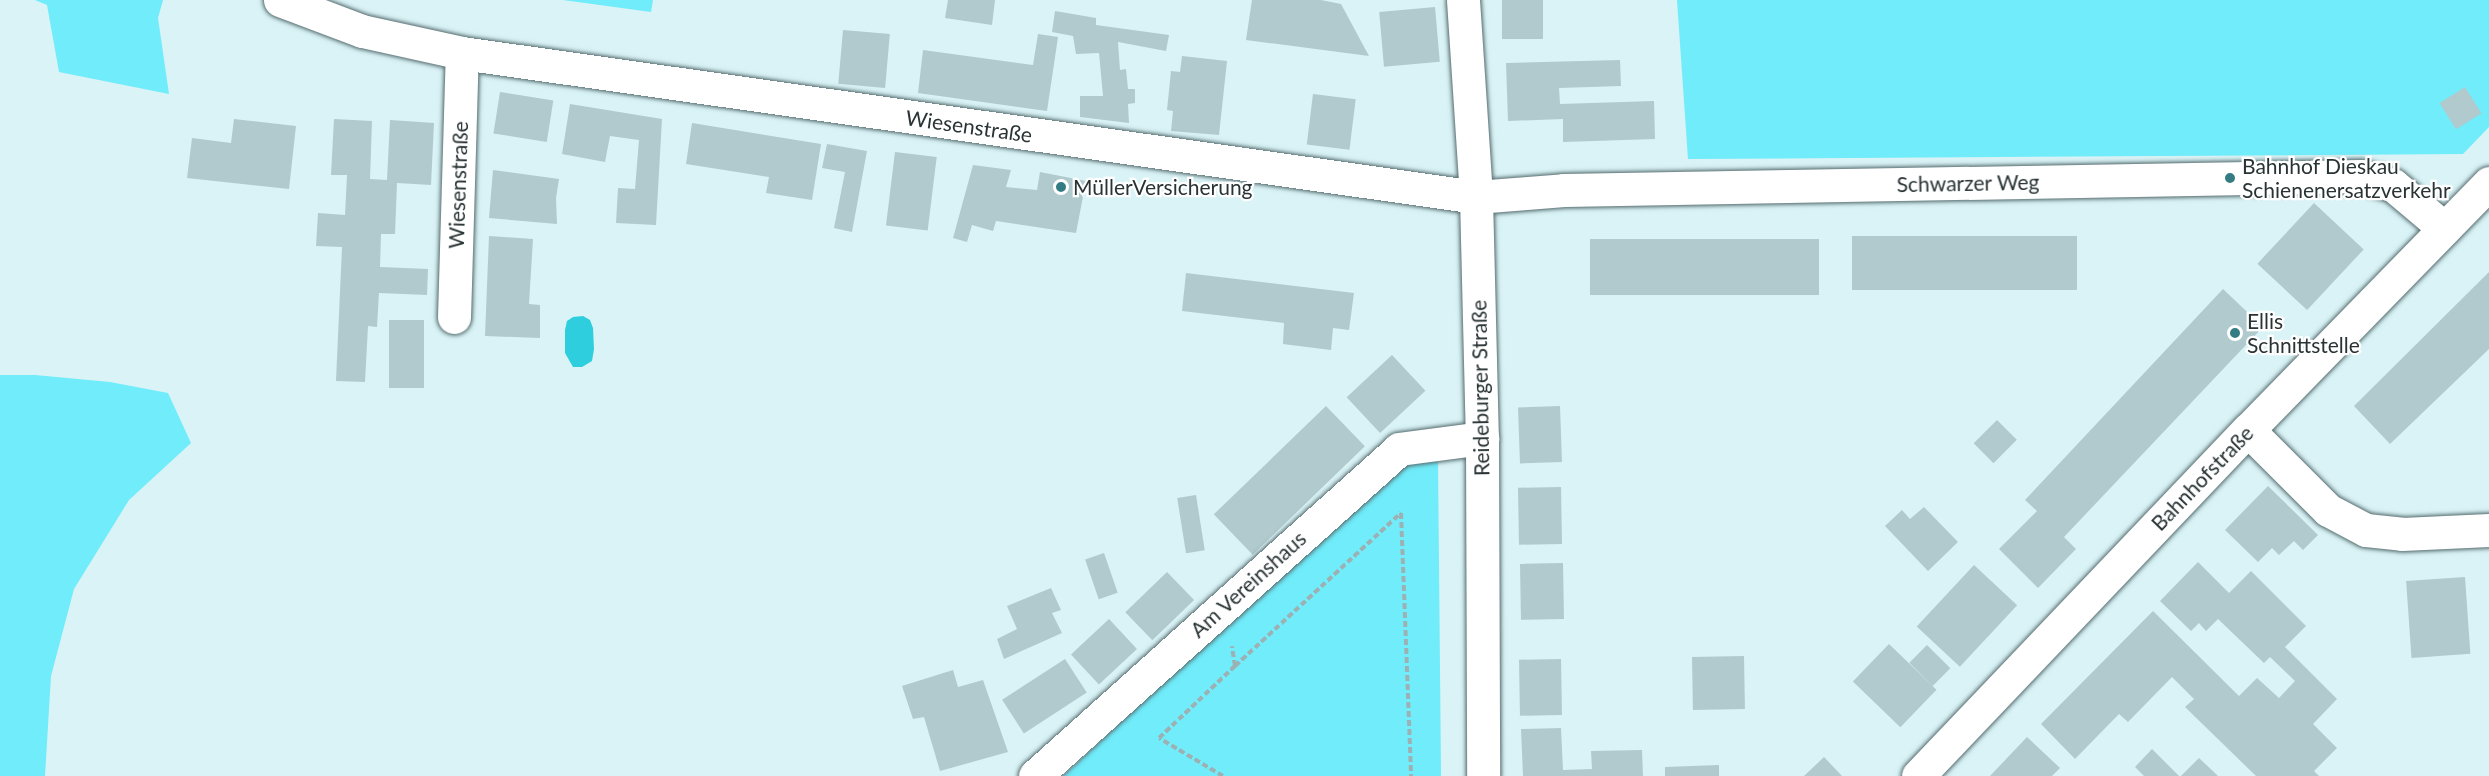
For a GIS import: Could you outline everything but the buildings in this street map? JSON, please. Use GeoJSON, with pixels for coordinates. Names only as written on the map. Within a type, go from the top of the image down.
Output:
{"type":"FeatureCollection","features":[{"type":"Feature","properties":{"kind":"street","name":"Wiesenstraße"},"geometry":{"type":"LineString","coordinates":[[280,0],[363,31],[462,53],[1476,197]]}},
{"type":"Feature","properties":{"kind":"street","name":"Reideburger Straße"},"geometry":{"type":"LineString","coordinates":[[1463,0],[1476,197],[1482,438],[1483,776]]}},
{"type":"Feature","properties":{"kind":"street","name":"Wiesenstraße"},"geometry":{"type":"LineString","coordinates":[[454,317],[462,53]]}},
{"type":"Feature","properties":{"kind":"street","name":"Schwarzer Weg"},"geometry":{"type":"LineString","coordinates":[[1476,197],[1564,190],[2361,176],[2393,185],[2444,228]]}},
{"type":"Feature","properties":{"kind":"street","name":"Bahnhofstraße"},"geometry":{"type":"LineString","coordinates":[[1918,776],[2248,430],[2489,183]]}},
{"type":"Feature","properties":{"kind":"street"},"geometry":{"type":"LineString","coordinates":[[2248,430],[2328,510],[2366,530],[2402,534],[2489,530]]}},
{"type":"Feature","properties":{"kind":"street","name":"Am Vereinshaus"},"geometry":{"type":"LineString","coordinates":[[1035,776],[1399,449],[1482,438]]}},
{"type":"Feature","properties":{"kind":"path"},"geometry":{"type":"LineString","coordinates":[[1223,776],[1159,738],[1401,513],[1411,776]]}},
{"type":"Feature","properties":{"kind":"path"},"geometry":{"type":"LineString","coordinates":[[1226,604],[1235,666]]}},
{"type":"Feature","properties":{"kind":"shaded area"},"geometry":{"type":"Polygon","coordinates":[[[35,0],[163,0],[158,18],[169,94],[59,72],[47,5],[35,0]]]}},
{"type":"Feature","properties":{"kind":"shaded area"},"geometry":{"type":"Polygon","coordinates":[[[563,0],[653,0],[651,12],[563,0]]]}},
{"type":"Feature","properties":{"kind":"shaded area"},"geometry":{"type":"Polygon","coordinates":[[[1677,0],[2489,0],[2489,127],[2463,154],[1688,159],[1677,0]]]}},
{"type":"Feature","properties":{"kind":"shaded area"},"geometry":{"type":"Polygon","coordinates":[[[583,316],[590,320],[593,328],[592,361],[582,367],[573,367],[565,353],[565,330],[567,321],[573,317],[583,316]]]}},
{"type":"Feature","properties":{"kind":"shaded area"},"geometry":{"type":"Polygon","coordinates":[[[0,375],[35,375],[110,382],[168,393],[191,443],[129,500],[74,589],[51,676],[45,776],[0,776],[0,375]]]}},
{"type":"Feature","properties":{"kind":"shaded area"},"geometry":{"type":"Polygon","coordinates":[[[1438,459],[1441,776],[1063,776],[1398,466],[1438,459]]]}},
{"type":"Feature","properties":{"kind":"place","name":"Bahnhof Dieskau Schienenersatzverkehr"},"geometry":{"type":"Point","coordinates":[2230,178]}},
{"type":"Feature","properties":{"kind":"place","name":"MüllerVersicherung"},"geometry":{"type":"Point","coordinates":[1061,187]}},
{"type":"Feature","properties":{"kind":"place","name":"Ellis Schnittstelle"},"geometry":{"type":"Point","coordinates":[2235,333]}}]}
